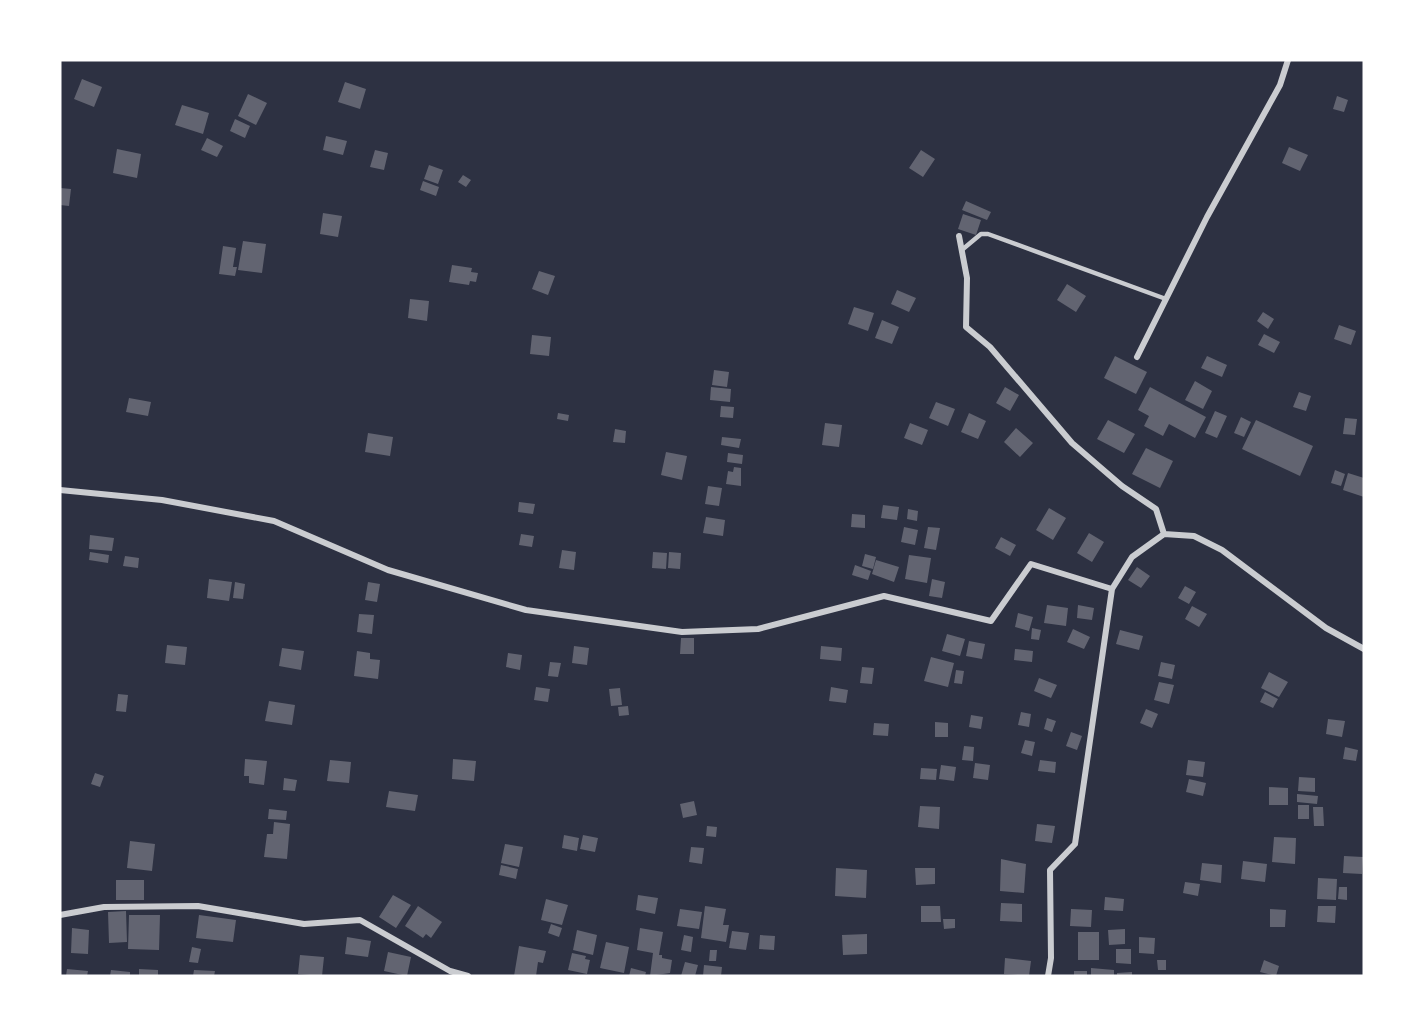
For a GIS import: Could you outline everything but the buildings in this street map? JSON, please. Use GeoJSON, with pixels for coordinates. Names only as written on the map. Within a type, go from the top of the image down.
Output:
{"type":"FeatureCollection","features":[{"type":"Feature","properties":{"kind":"street"},"geometry":{"type":"LineString","coordinates":[[1137,357],[1280,85],[1288,60]]}},
{"type":"Feature","properties":{"kind":"street"},"geometry":{"type":"LineString","coordinates":[[959,236],[967,278],[966,327],[990,347],[1071,443],[1122,486],[1156,509],[1164,534]]}},
{"type":"Feature","properties":{"kind":"street"},"geometry":{"type":"LineString","coordinates":[[60,490],[162,500],[274,521],[388,570],[526,610],[682,632],[758,629],[884,596],[991,621],[1030,564],[1112,589]]}},
{"type":"Feature","properties":{"kind":"street"},"geometry":{"type":"LineString","coordinates":[[1048,976],[1051,958],[1050,870],[1075,844],[1112,589],[1132,557],[1164,534],[1194,536],[1222,550],[1326,628],[1364,649]]}},
{"type":"Feature","properties":{"kind":"street"},"geometry":{"type":"LineString","coordinates":[[60,915],[104,907],[198,906],[304,924],[360,920],[450,971],[468,976]]}},
{"type":"Feature","properties":{"kind":"lane"},"geometry":{"type":"LineString","coordinates":[[963,249],[981,234],[988,234],[1166,298]]}}]}
